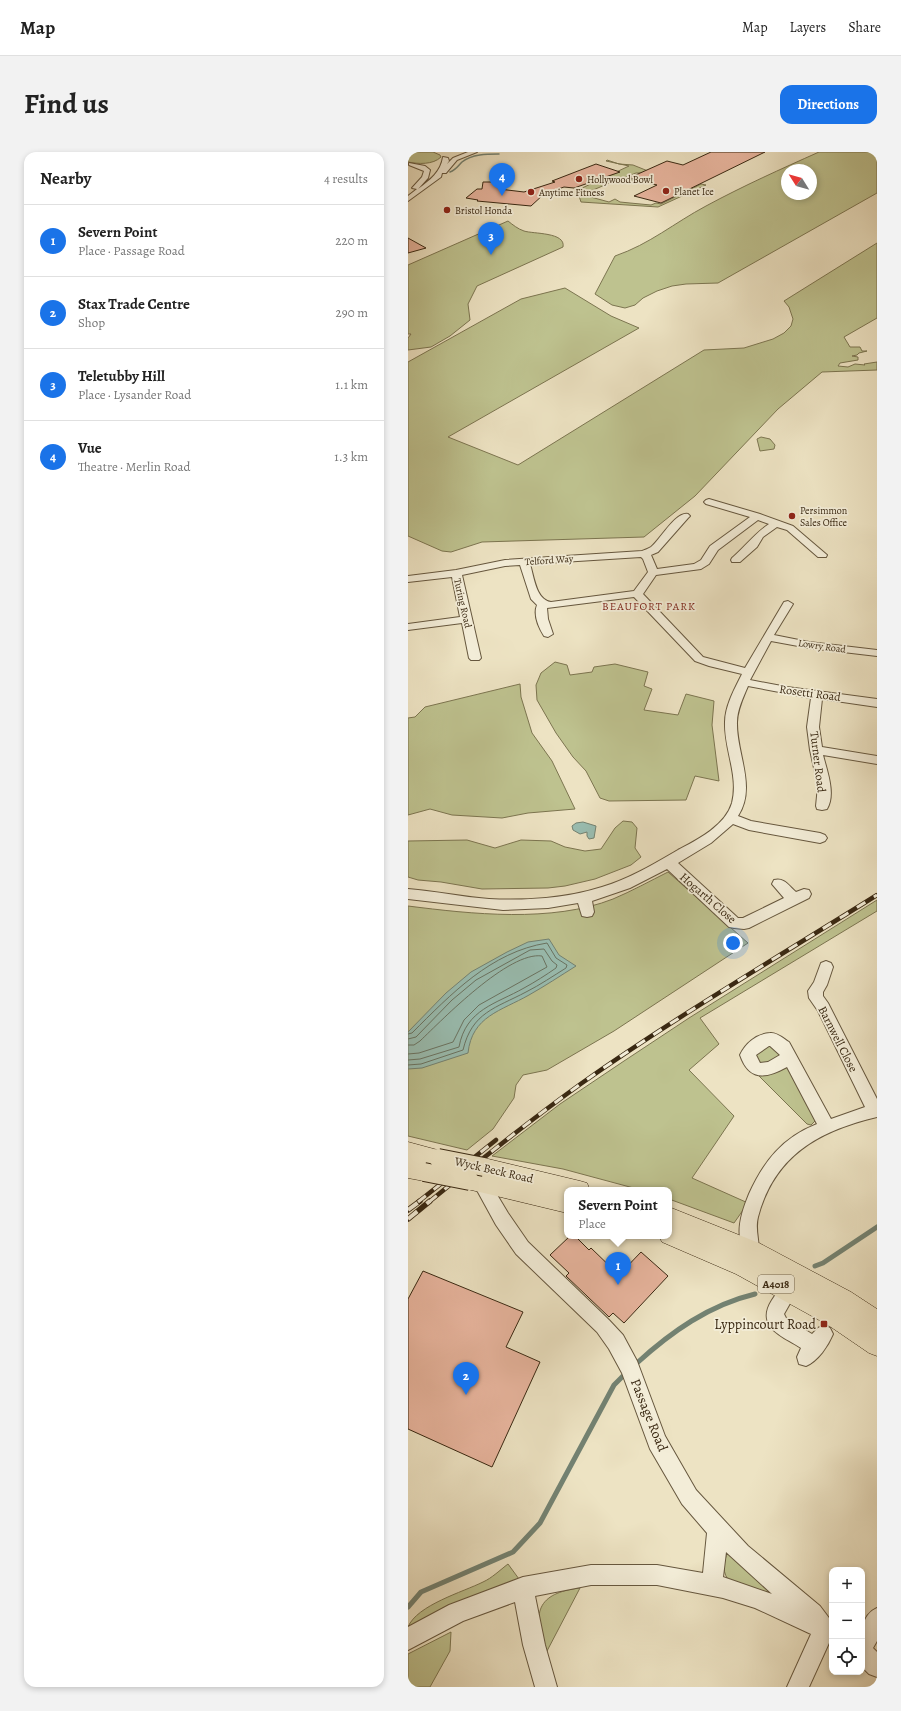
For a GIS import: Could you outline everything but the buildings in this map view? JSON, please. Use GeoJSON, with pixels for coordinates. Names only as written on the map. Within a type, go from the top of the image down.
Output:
{"type":"FeatureCollection","features":[{"type":"Feature","properties":{"kind":"main road","name":"Wyck Beck Road"},"geometry":{"type":"LineString","coordinates":[[408,1152],[438,1158],[479,1177],[564,1202]]}},
{"type":"Feature","properties":{"kind":"main road","name":"Wyck Beck Road"},"geometry":{"type":"LineString","coordinates":[[416,1171],[479,1177],[564,1188]]}},
{"type":"Feature","properties":{"kind":"main road","name":"A4018"},"geometry":{"type":"LineString","coordinates":[[672,1218],[752,1250],[842,1300],[877,1322]]}},
{"type":"Feature","properties":{"kind":"main road","name":"A4018"},"geometry":{"type":"LineString","coordinates":[[672,1236],[734,1262],[836,1317],[877,1346]]}},
{"type":"Feature","properties":{"kind":"street"},"geometry":{"type":"LineString","coordinates":[[439,176],[446,162],[445,157],[440,152]]}},
{"type":"Feature","properties":{"kind":"street"},"geometry":{"type":"LineString","coordinates":[[437,162],[455,152]]}},
{"type":"Feature","properties":{"kind":"street"},"geometry":{"type":"LineString","coordinates":[[408,199],[439,176],[455,159],[474,152]]}},
{"type":"Feature","properties":{"kind":"street"},"geometry":{"type":"LineString","coordinates":[[409,164],[427,164]]}},
{"type":"Feature","properties":{"kind":"street"},"geometry":{"type":"LineString","coordinates":[[408,193],[419,185],[427,173],[427,170],[423,167],[409,164]]}},
{"type":"Feature","properties":{"kind":"street"},"geometry":{"type":"LineString","coordinates":[[709,502],[757,516],[790,528],[822,555]]}},
{"type":"Feature","properties":{"kind":"street","name":"Telford Way"},"geometry":{"type":"LineString","coordinates":[[456,573],[506,563],[643,554],[654,550],[685,516]]}},
{"type":"Feature","properties":{"kind":"street"},"geometry":{"type":"LineString","coordinates":[[653,572],[670,572],[697,567],[705,562],[714,548],[757,516]]}},
{"type":"Feature","properties":{"kind":"street"},"geometry":{"type":"LineString","coordinates":[[736,560],[753,545],[759,535],[776,523]]}},
{"type":"Feature","properties":{"kind":"street"},"geometry":{"type":"LineString","coordinates":[[643,554],[648,557],[653,572]]}},
{"type":"Feature","properties":{"kind":"street"},"geometry":{"type":"LineString","coordinates":[[524,562],[536,599],[543,604],[551,605],[637,594],[653,572]]}},
{"type":"Feature","properties":{"kind":"street","name":"Turing Road"},"geometry":{"type":"LineString","coordinates":[[408,579],[456,573],[467,619],[474,658]]}},
{"type":"Feature","properties":{"kind":"street","name":"Rosetti Road"},"geometry":{"type":"LineString","coordinates":[[637,594],[699,659],[746,677],[817,695],[877,703]]}},
{"type":"Feature","properties":{"kind":"street"},"geometry":{"type":"LineString","coordinates":[[543,604],[540,608],[540,614],[548,634]]}},
{"type":"Feature","properties":{"kind":"street"},"geometry":{"type":"LineString","coordinates":[[408,894],[505,905],[533,904],[584,896],[606,891],[638,878],[698,846],[730,818],[737,805],[739,796],[739,778],[731,715],[746,677],[788,604]]}},
{"type":"Feature","properties":{"kind":"street"},"geometry":{"type":"LineString","coordinates":[[408,627],[467,619]]}},
{"type":"Feature","properties":{"kind":"street","name":"Lowry Road"},"geometry":{"type":"LineString","coordinates":[[768,637],[809,645],[877,654]]}},
{"type":"Feature","properties":{"kind":"street","name":"Turner Road"},"geometry":{"type":"LineString","coordinates":[[817,695],[813,727],[816,750],[824,786],[822,806]]}},
{"type":"Feature","properties":{"kind":"street"},"geometry":{"type":"LineString","coordinates":[[816,750],[877,760]]}},
{"type":"Feature","properties":{"kind":"street"},"geometry":{"type":"LineString","coordinates":[[730,818],[748,825],[820,838]]}},
{"type":"Feature","properties":{"kind":"street","name":"Hogarth Close"},"geometry":{"type":"LineString","coordinates":[[664,864],[699,891],[738,925],[744,924],[799,896],[779,884]]}},
{"type":"Feature","properties":{"kind":"street"},"geometry":{"type":"LineString","coordinates":[[584,896],[587,912]]}},
{"type":"Feature","properties":{"kind":"street","name":"Barnwell Close"},"geometry":{"type":"LineString","coordinates":[[826,967],[820,985],[815,991],[816,998],[823,1007],[876,1110]]}},
{"type":"Feature","properties":{"kind":"street"},"geometry":{"type":"LineString","coordinates":[[789,1057],[827,1127]]}},
{"type":"Feature","properties":{"kind":"street"},"geometry":{"type":"LineString","coordinates":[[752,1250],[746,1228],[749,1217],[757,1194],[777,1159],[803,1138],[827,1127],[876,1110]]}},
{"type":"Feature","properties":{"kind":"street","name":"Passage Road"},"geometry":{"type":"LineString","coordinates":[[479,1177],[502,1219],[522,1248],[599,1322],[616,1342],[630,1368],[657,1442],[689,1497],[718,1530],[758,1568],[812,1614],[828,1632]]}},
{"type":"Feature","properties":{"kind":"street"},"geometry":{"type":"LineString","coordinates":[[788,1291],[775,1312],[774,1318],[780,1324],[815,1346]]}},
{"type":"Feature","properties":{"kind":"street"},"geometry":{"type":"LineString","coordinates":[[712,1585],[718,1530]]}},
{"type":"Feature","properties":{"kind":"street"},"geometry":{"type":"LineString","coordinates":[[408,1639],[457,1613],[523,1588],[591,1575],[657,1576],[712,1585],[758,1598],[828,1632],[798,1687]]}},
{"type":"Feature","properties":{"kind":"street"},"geometry":{"type":"LineString","coordinates":[[523,1588],[534,1645],[546,1687]]}},
{"type":"Feature","properties":{"kind":"street"},"geometry":{"type":"LineString","coordinates":[[865,1642],[877,1619]]}},
{"type":"Feature","properties":{"kind":"street"},"geometry":{"type":"LineString","coordinates":[[865,1656],[877,1666]]}},
{"type":"Feature","properties":{"kind":"green space"},"geometry":{"type":"Polygon","coordinates":[[[415,152],[433,152],[441,157],[430,163],[408,162],[408,154],[415,152]]]}},
{"type":"Feature","properties":{"kind":"green space"},"geometry":{"type":"Polygon","coordinates":[[[819,152],[877,152],[877,193],[718,283],[672,286],[657,291],[643,298],[635,305],[625,308],[612,305],[595,294],[615,256],[639,246],[694,213],[781,169],[781,200],[817,200],[817,164],[793,164],[819,152]]]}},
{"type":"Feature","properties":{"kind":"green space"},"geometry":{"type":"Polygon","coordinates":[[[620,164],[633,165],[653,173],[636,173],[626,177],[637,182],[619,179],[586,193],[589,195],[587,196],[609,202],[615,199],[620,202],[651,205],[656,203],[661,204],[701,184],[706,185],[658,207],[581,202],[578,193],[580,189],[629,166],[620,164]]]}},
{"type":"Feature","properties":{"kind":"green space"},"geometry":{"type":"Polygon","coordinates":[[[508,221],[524,231],[554,236],[563,242],[563,247],[477,286],[468,304],[470,320],[450,336],[431,347],[408,350],[408,338],[411,334],[408,334],[408,265],[508,221]]]}},
{"type":"Feature","properties":{"kind":"green space"},"geometry":{"type":"Polygon","coordinates":[[[877,243],[877,318],[844,337],[850,347],[860,347],[862,351],[867,351],[852,356],[858,357],[858,360],[840,363],[838,366],[848,367],[855,364],[865,365],[864,364],[877,362],[877,370],[822,372],[778,409],[695,496],[644,537],[482,542],[451,552],[442,551],[408,536],[408,362],[521,299],[565,288],[611,316],[639,328],[448,437],[518,465],[704,350],[744,348],[773,339],[784,333],[791,326],[793,319],[789,307],[784,301],[877,243]]]}},
{"type":"Feature","properties":{"kind":"green space"},"geometry":{"type":"Polygon","coordinates":[[[761,437],[770,439],[775,445],[774,449],[760,451],[757,439],[761,437]]]}},
{"type":"Feature","properties":{"kind":"green space"},"geometry":{"type":"Polygon","coordinates":[[[555,662],[567,665],[570,675],[592,672],[594,667],[615,664],[648,672],[644,686],[652,689],[644,710],[678,715],[686,694],[714,701],[712,725],[719,781],[695,776],[686,800],[609,801],[600,798],[586,771],[573,757],[556,733],[537,700],[536,685],[541,673],[555,662]]]}},
{"type":"Feature","properties":{"kind":"green space"},"geometry":{"type":"Polygon","coordinates":[[[520,684],[521,697],[532,733],[552,761],[575,809],[528,813],[502,818],[452,815],[430,809],[408,815],[408,718],[415,717],[425,707],[520,684]]]}},
{"type":"Feature","properties":{"kind":"green space"},"geometry":{"type":"Polygon","coordinates":[[[623,821],[632,822],[637,828],[635,848],[641,857],[631,865],[595,879],[565,886],[548,888],[482,889],[441,882],[418,880],[408,877],[408,841],[467,840],[495,848],[521,840],[551,841],[565,847],[585,851],[601,849],[615,828],[623,821]]]}},
{"type":"Feature","properties":{"kind":"green space"},"geometry":{"type":"Polygon","coordinates":[[[668,872],[748,943],[614,1031],[547,1070],[523,1075],[516,1085],[514,1098],[493,1129],[467,1150],[408,1136],[408,906],[484,914],[538,914],[564,911],[589,907],[613,899],[668,872]]]}},
{"type":"Feature","properties":{"kind":"green space"},"geometry":{"type":"Polygon","coordinates":[[[877,900],[877,911],[700,1018],[719,1044],[689,1070],[734,1116],[692,1178],[748,1203],[734,1223],[672,1200],[672,1187],[630,1187],[563,1169],[492,1156],[560,1104],[689,1018],[877,900]]]}},
{"type":"Feature","properties":{"kind":"green space"},"geometry":{"type":"Polygon","coordinates":[[[769,1045],[780,1051],[779,1057],[765,1065],[758,1063],[755,1052],[769,1045]]]}},
{"type":"Feature","properties":{"kind":"green space"},"geometry":{"type":"Polygon","coordinates":[[[788,1066],[816,1120],[811,1125],[807,1124],[757,1074],[788,1066]]]}},
{"type":"Feature","properties":{"kind":"green space"},"geometry":{"type":"Polygon","coordinates":[[[728,1552],[780,1599],[730,1581],[727,1578],[724,1568],[725,1559],[728,1552]]]}},
{"type":"Feature","properties":{"kind":"green space"},"geometry":{"type":"Polygon","coordinates":[[[508,1564],[519,1579],[408,1627],[413,1619],[430,1606],[486,1580],[508,1564]]]}},
{"type":"Feature","properties":{"kind":"green space"},"geometry":{"type":"Polygon","coordinates":[[[580,1588],[547,1651],[539,1626],[541,1607],[546,1600],[554,1595],[580,1588]]]}},
{"type":"Feature","properties":{"kind":"green space"},"geometry":{"type":"Polygon","coordinates":[[[451,1632],[450,1651],[430,1687],[408,1687],[408,1654],[451,1632]]]}},
{"type":"Feature","properties":{"kind":"water"},"geometry":{"type":"Polygon","coordinates":[[[583,822],[596,826],[594,838],[589,839],[587,832],[580,834],[573,830],[572,826],[576,823],[583,822]]]}},
{"type":"Feature","properties":{"kind":"water"},"geometry":{"type":"Polygon","coordinates":[[[549,939],[559,955],[576,966],[535,992],[490,1016],[475,1031],[468,1053],[422,1068],[408,1069],[408,1032],[446,993],[471,972],[507,952],[528,942],[549,939]]]}},
{"type":"Feature","properties":{"kind":"waterway"},"geometry":{"type":"LineString","coordinates":[[450,172],[470,157],[485,154],[499,154]]}},
{"type":"Feature","properties":{"kind":"waterway"},"geometry":{"type":"LineString","coordinates":[[815,1266],[823,1263],[877,1227]]}},
{"type":"Feature","properties":{"kind":"waterway"},"geometry":{"type":"LineString","coordinates":[[637,1363],[677,1330],[706,1312],[755,1294]]}},
{"type":"Feature","properties":{"kind":"waterway"},"geometry":{"type":"LineString","coordinates":[[408,1607],[421,1592],[513,1552],[540,1523],[614,1385],[623,1376]]}},
{"type":"Feature","properties":{"kind":"railway"},"geometry":{"type":"LineString","coordinates":[[429,1202],[485,1156],[582,1083],[618,1058],[691,1010],[877,895]]}},
{"type":"Feature","properties":{"kind":"railway"},"geometry":{"type":"LineString","coordinates":[[418,1202],[496,1140]]}},
{"type":"Feature","properties":{"kind":"railway"},"geometry":{"type":"LineString","coordinates":[[408,1210],[420,1201]]}},
{"type":"Feature","properties":{"kind":"railway"},"geometry":{"type":"LineString","coordinates":[[408,1219],[430,1201]]}},
{"type":"Feature","properties":{"kind":"place","name":"Hollywood Bowl"},"geometry":{"type":"Point","coordinates":[579,179]}},
{"type":"Feature","properties":{"kind":"place","name":"Planet Ice"},"geometry":{"type":"Point","coordinates":[666,191]}},
{"type":"Feature","properties":{"kind":"place","name":"Anytime Fitness"},"geometry":{"type":"Point","coordinates":[531,192]}},
{"type":"Feature","properties":{"kind":"place","name":"Vue"},"geometry":{"type":"Point","coordinates":[502,196]}},
{"type":"Feature","properties":{"kind":"place","name":"Bristol Honda"},"geometry":{"type":"Point","coordinates":[447,210]}},
{"type":"Feature","properties":{"kind":"place","name":"Teletubby Hill"},"geometry":{"type":"Point","coordinates":[491,255]}},
{"type":"Feature","properties":{"kind":"place","name":"Persimmon Sales Office"},"geometry":{"type":"Point","coordinates":[792,516]}},
{"type":"Feature","properties":{"kind":"place","name":"Severn Point"},"geometry":{"type":"Point","coordinates":[618,1285]}},
{"type":"Feature","properties":{"kind":"place","name":"Lyppincourt Road"},"geometry":{"type":"Point","coordinates":[824,1324]}},
{"type":"Feature","properties":{"kind":"place","name":"Stax Trade Centre"},"geometry":{"type":"Point","coordinates":[466,1395]}},
{"type":"Feature","properties":{"kind":"district","name":"BEAUFORT PARK"},"geometry":{"type":"Point","coordinates":[649,606]}}]}
